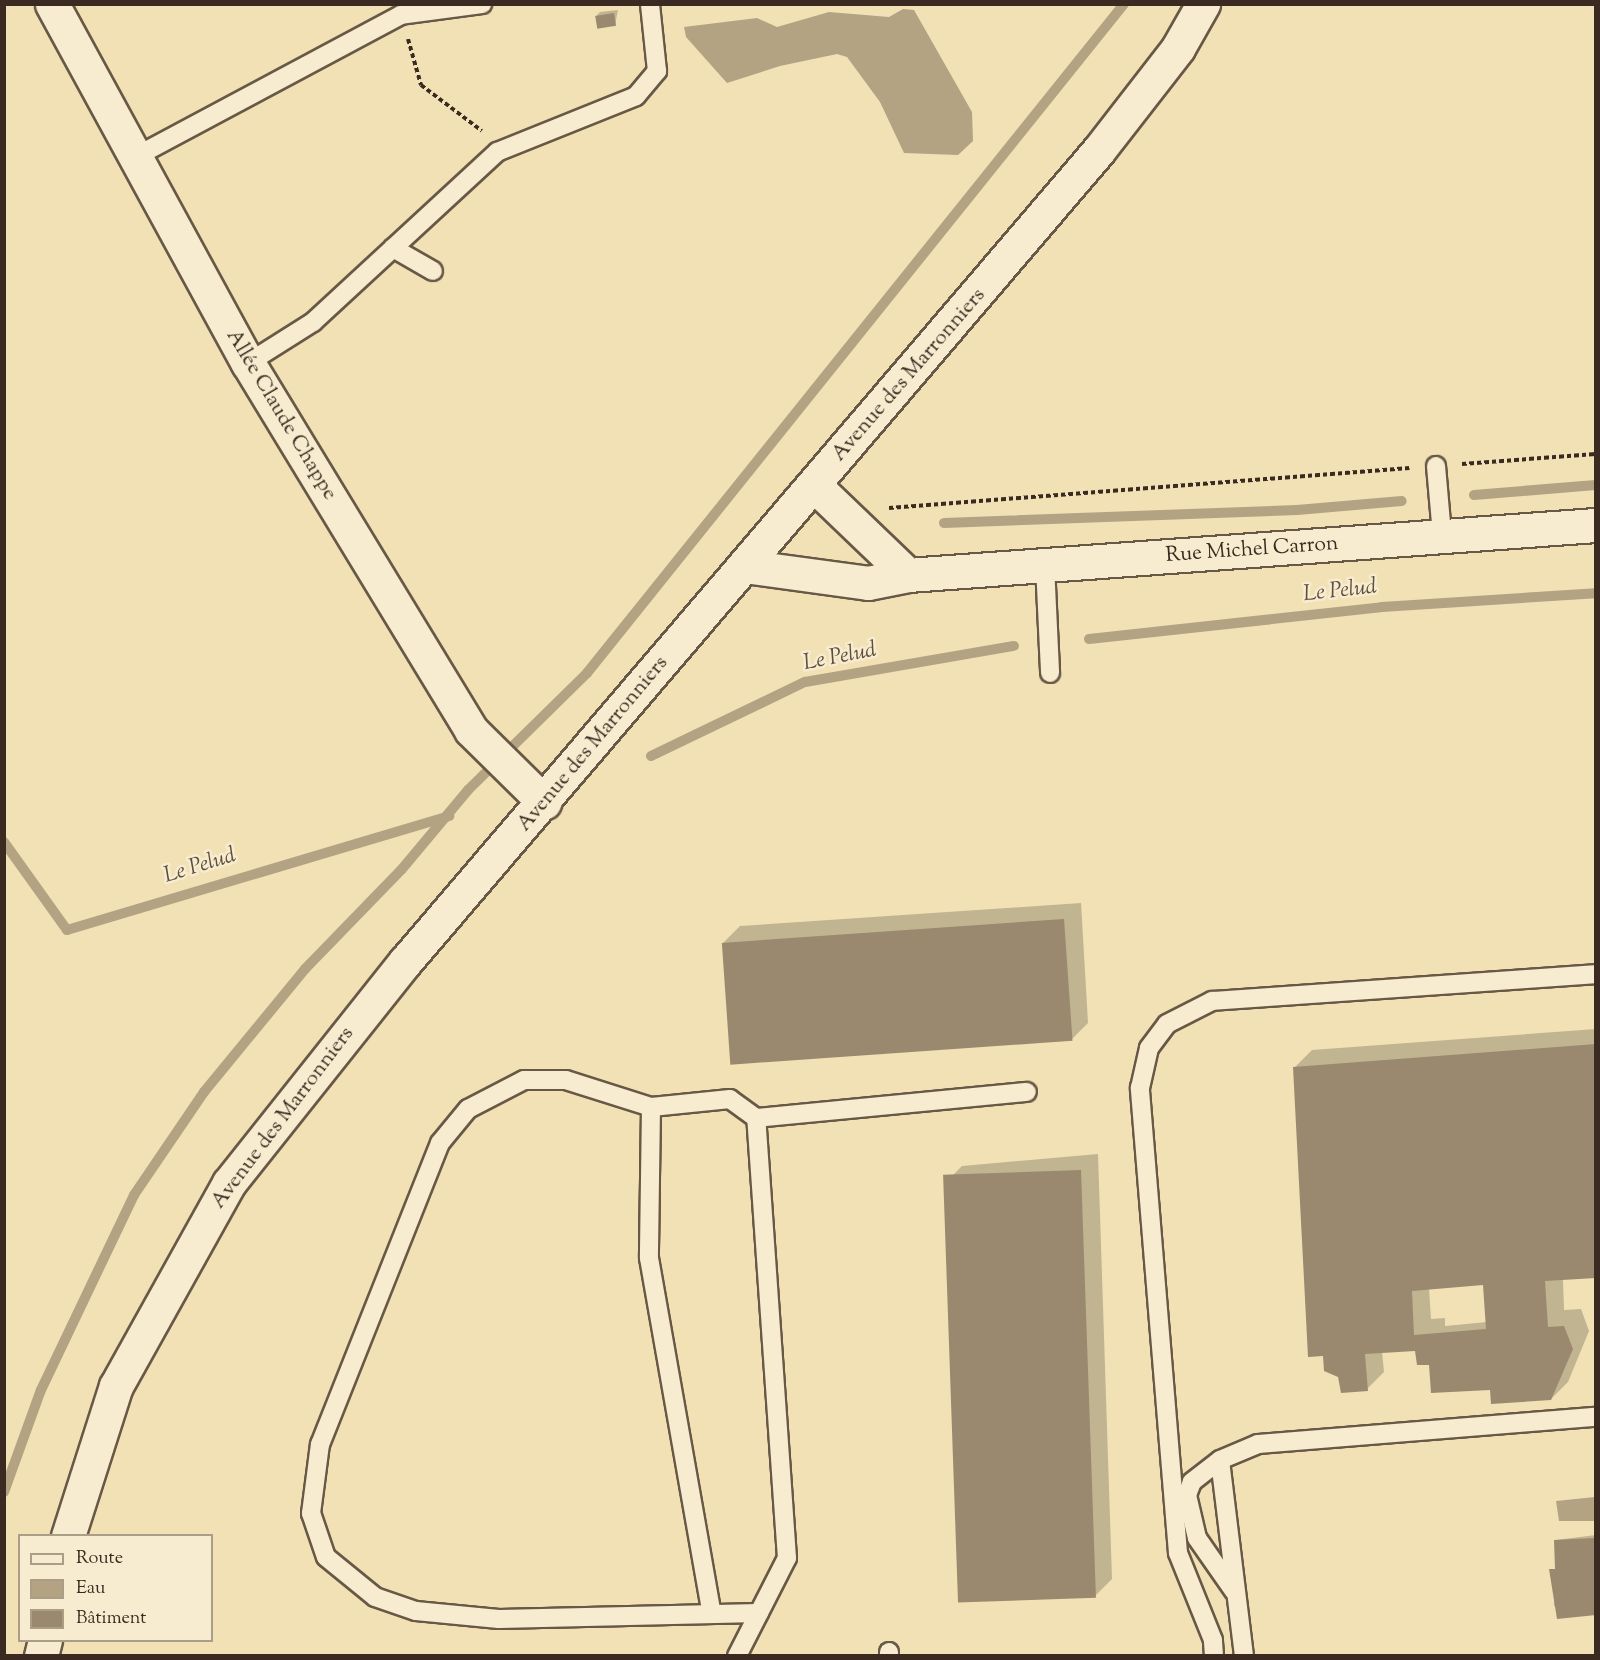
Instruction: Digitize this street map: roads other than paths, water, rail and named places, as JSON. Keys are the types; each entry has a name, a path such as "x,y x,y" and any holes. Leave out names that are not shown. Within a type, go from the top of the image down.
{"street":[{"name":"Allée Claude Chappe","path":"52,4 248,363 471,730 544,802"},
{"name":"Avenue des Marronniers","path":"69,1534 116,1386 229,1183 292,1100 1099,150 1178,48 1203,4"},
{"path":"814,485 908,575"},
{"name":"Rue Michel Carron","path":"744,566 868,583 908,575 1596,525"}],"lane":[{"path":"135,157 401,15 440,7 482,4"},
{"path":"248,363 313,322 496,152 636,96 657,70 650,4"},
{"path":"393,248 433,271"},
{"path":"1436,466 1442,536"},
{"path":"1045,565 1050,673"},
{"path":"1214,1656 1213,1640 1178,1553 1140,1088 1149,1048 1167,1024 1212,1001 1596,974"},
{"path":"759,1613 711,1611 498,1618 416,1611 375,1597 326,1557 311,1513 320,1444 440,1143 468,1109 524,1080 566,1080 651,1107 730,1099 756,1118 1027,1092"},
{"path":"651,1107 649,1258 711,1611"},
{"path":"737,1656 787,1558 756,1118"},
{"path":"1237,1595 1197,1538 1187,1495 1192,1482 1220,1460 1258,1444 1596,1417"},
{"path":"1220,1460 1244,1656"}],"water":[{"path":"903,9 914,10 972,112 973,141 958,155 904,153 880,102 847,57 837,54 780,66 727,83 686,37 684,27 757,18 777,27 829,12 889,17"},
{"path":"1595,1497 1595,1521 1559,1521 1556,1501"}],"waterway":[{"path":"4,1492 41,1390 134,1195 204,1092 305,969 402,869 468,790 587,673 1124,4"},
{"path":"1474,495 1596,485"},
{"path":"944,523 1297,510 1402,501"},
{"name":"Le Pelud","path":"1089,639 1382,607 1596,593"},
{"name":"Le Pelud","path":"651,756 805,682 1014,646"},
{"name":"Le Pelud","path":"4,842 67,930 449,816"}]}
